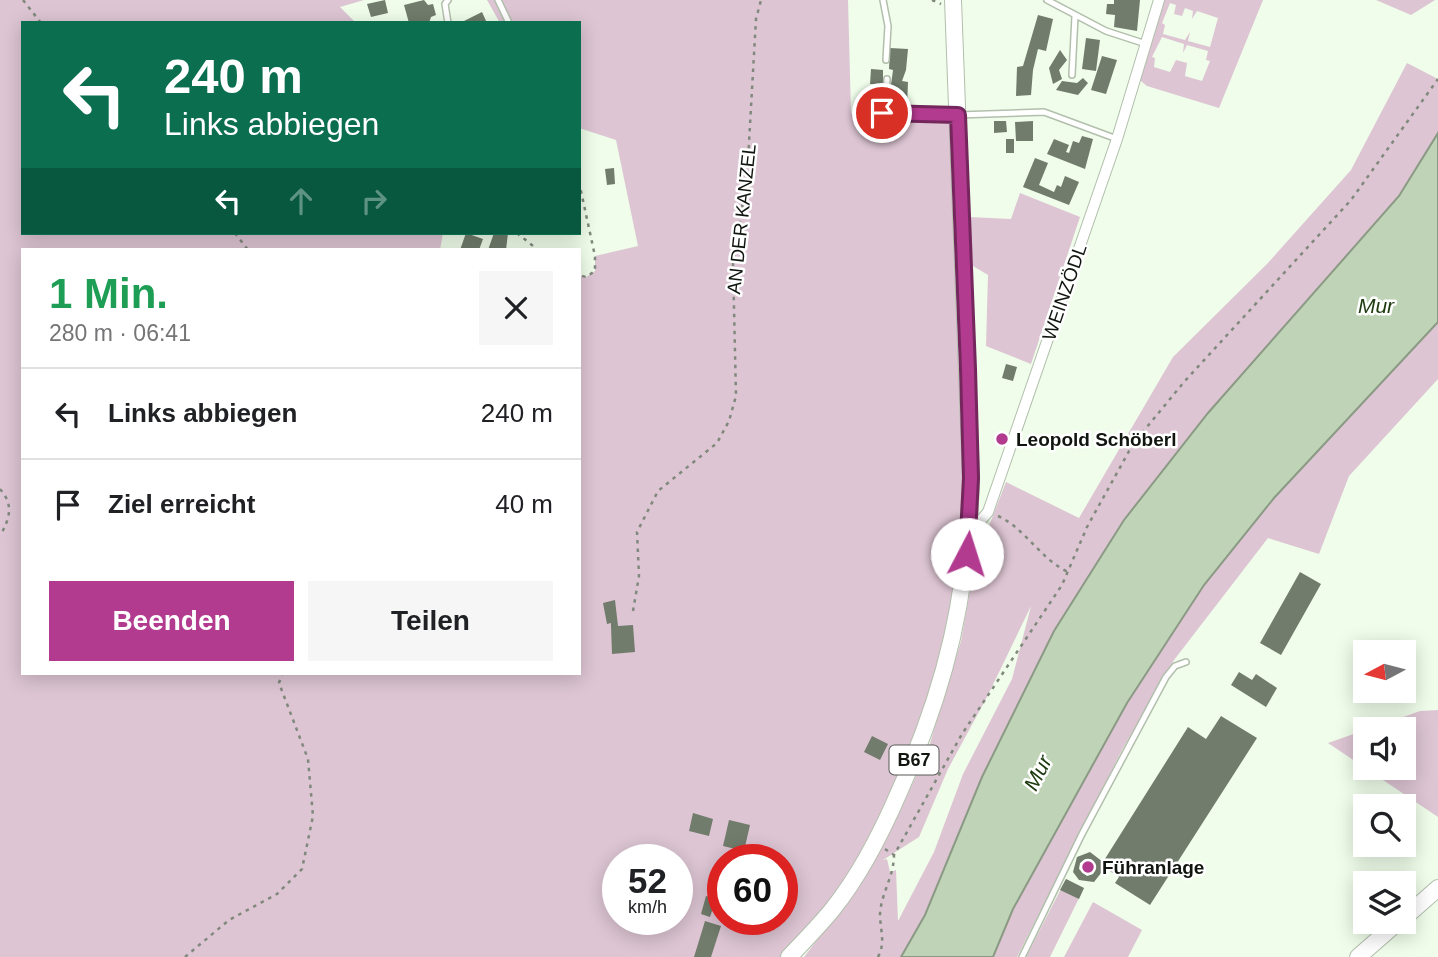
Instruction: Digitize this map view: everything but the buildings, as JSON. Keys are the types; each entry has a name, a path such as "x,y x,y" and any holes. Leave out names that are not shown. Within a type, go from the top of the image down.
{"main road":[{"name":"B67","path":"789,957 833,909 877,842 917,753 946,674 962,597 970,533 968,369 958,115 945,1"},
{"path":"1416,907 1438,888"},
{"path":"1358,957 1384,934"}],"street":[{"name":"WEINZÖDL","path":"970,533 988,512 1117,139 1159,0"}],"lane":[{"path":"448,0 445,4 448,21"},
{"path":"498,0 508,21"},
{"path":"883,0 888,26 886,60"},
{"path":"1047,0 1074,16 1146,44"},
{"path":"1072,75 1074,16"},
{"path":"887,79 884,113 890,131"},
{"path":"905,112 890,131 877,139 871,131 873,120 884,113 905,112 958,115 1044,113 1117,139"},
{"path":"1022,957 1082,834 1166,677 1175,666 1186,662"}],"path":[{"path":"23,0 39,21"},
{"name":"AN DER KANZEL","path":"633,611 639,576 637,532 658,491 717,443 729,421 736,396 733,264 747,178 756,19 761,0"},
{"path":"932,0 945,1"},
{"path":"878,957 883,947 880,911 894,869 894,855 962,734 1025,643 1068,572 1087,527 1133,444 1184,382 1351,200 1438,79"},
{"path":"581,191 596,271 586,277 581,276"},
{"path":"519,235 536,248"},
{"path":"0,489 10,501 10,511 0,536"},
{"path":"988,512 1009,521 1054,565 1068,572"},
{"path":"184,957 229,920 277,894 302,869 313,816 308,759 279,682 282,675"},
{"path":"877,842 894,855"}],"shaded area":[{"path":"0,0 364,0 340,7 354,21 21,21 21,235 443,235 440,248 21,248 21,675 581,675 581,276 586,277 595,271 595,256 638,246 616,140 581,129 581,21 499,21 487,0 848,0 851,113 938,122 958,115 971,478 946,674 866,870 810,947 798,957 0,957"},
{"path":"1159,0 1263,0 1219,108 1147,86 1136,77","holes":["1170,3 1176,5 1174,14 1182,16 1185,8 1193,11 1192,19 1197,11 1218,18 1210,47 1188,41 1190,32 1185,40 1163,34 1165,25 1162,23","1162,37 1184,44 1183,53 1187,45 1208,51 1206,60 1210,61 1202,81 1185,76 1187,63 1176,60 1170,72 1154,67 1155,58 1152,57"]},
{"path":"1376,0 1435,0 1411,15"},
{"path":"1407,63 1438,79 1438,133 1399,196 1208,413 1124,520 1054,630 982,777 925,915 901,957 804,957 858,886 899,813 928,750 961,641 975,562 1006,482 1079,518 1173,357 1267,264 1351,170","holes":["1031,606 1012,679 963,774 934,852 898,921 896,870 890,872 887,859 883,860 919,837 948,769"]},
{"path":"1020,193 1080,217 1031,364 986,346 988,275 973,266 969,217 1011,219"},
{"path":"1438,322 1438,379 1349,476 1319,554 1268,538 1174,660 1123,748 1017,957 993,957 1013,909 1127,703 1204,585 1274,498"},
{"path":"1438,710 1438,817 1416,802 1416,794 1404,794 1383,780 1416,780 1416,717 1403,717 1420,711"},
{"path":"1353,734 1353,760 1328,743"},
{"path":"1066,879 1084,888 1050,957 1026,957"},
{"path":"1093,902 1142,930 1128,957 1064,957"}],"water":[{"name":"Mur","path":"1438,133 1438,322 1274,498 1204,585 1127,703 1013,909 993,957 901,957 925,915 982,777 1054,631 1124,520 1208,413 1399,196"}],"place":[{"name":"Leopold Schöberl","path":"1002,439"},
{"name":"Führanlage","path":"1088,867"}],"route":[{"path":"882,113 958,115 971,478 967,554"}]}
